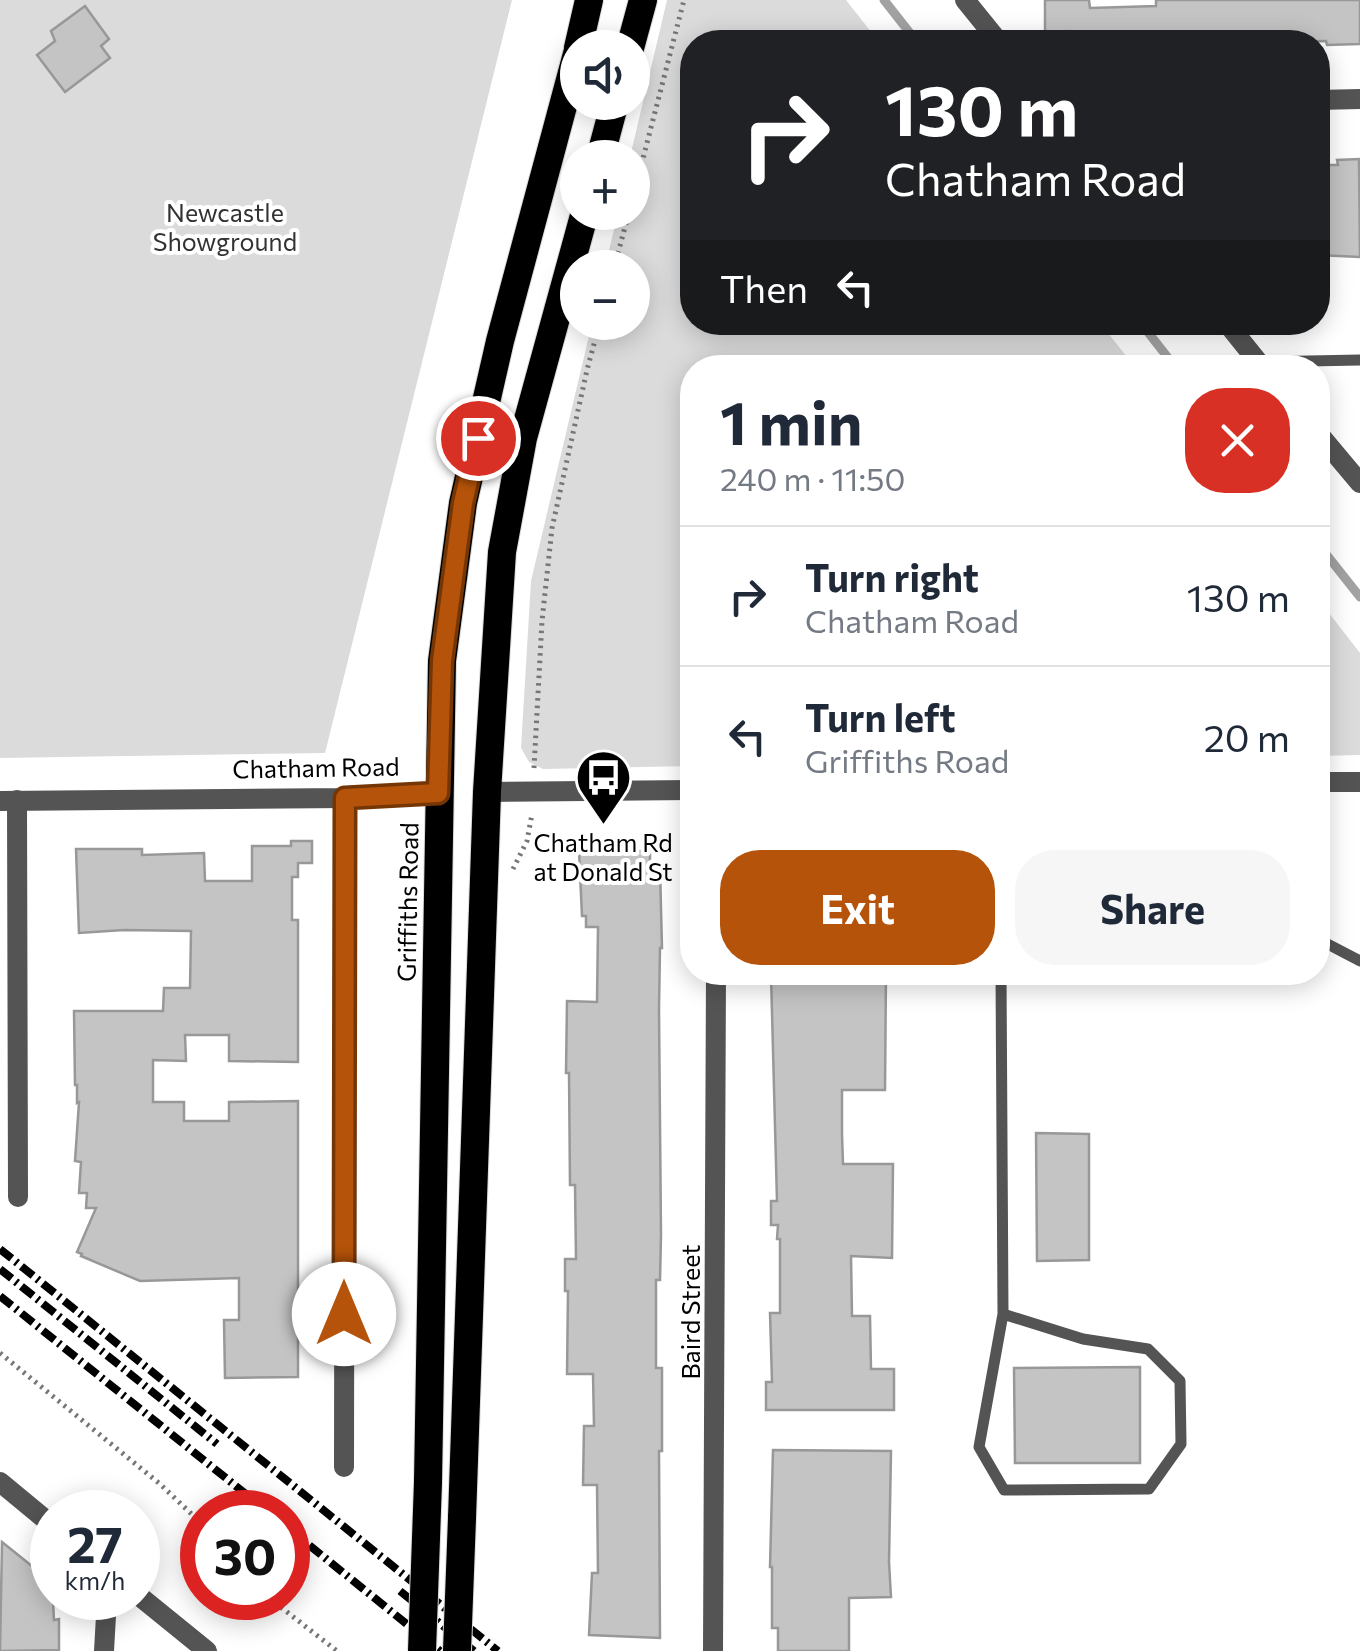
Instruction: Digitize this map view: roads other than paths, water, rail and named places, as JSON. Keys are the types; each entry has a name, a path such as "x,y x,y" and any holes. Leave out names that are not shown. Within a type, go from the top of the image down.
{"highway":[{"name":"Griffiths Road","path":"582,30 589,0"},
{"path":"635,30 643,0"},
{"name":"Griffiths Road","path":"422,1651 442,661 463,503 500,341 560,116"},
{"path":"457,1651 487,792 502,552 522,438 579,230"},
{"name":"Chatham Road","path":"438,793 487,792"}],"street":[{"path":"965,0 989,30"},
{"path":"1330,100 1360,99"},
{"path":"1237,335 1253,355"},
{"path":"1330,447 1360,483"},
{"path":"1330,782 1360,782"},
{"name":"Chatham Road","path":"487,792 680,790"},
{"name":"Chatham Road","path":"8,801 345,798 438,793"},
{"path":"344,1467 345,798"},
{"path":"8,801 18,1197"},
{"name":"Baird Street","path":"713,1651 716,985"},
{"path":"0,1482 30,1507"},
{"path":"160,1613 207,1651"},
{"path":"104,1651 106,1620"}],"lane":[{"path":"1330,362 1360,360"},
{"path":"1330,945 1360,960"},
{"path":"1000,985 1002,1314 979,1447 1004,1490 1149,1489 1180,1444 1180,1381 1148,1349 1083,1338 1002,1314"}],"waterway":[{"path":"884,0 908,30"},
{"path":"1150,335 1166,355"},
{"path":"1330,559 1360,597"}],"railway":[{"path":"0,1249 498,1651"},
{"path":"0,1269 217,1444"},
{"path":"0,1296 241,1490"},
{"path":"310,1546 440,1651"},
{"path":"400,1591 474,1651"}],"place":[{"name":"Chatham Rd at Donald St","path":"603,827"}],"park label":[{"name":"Newcastle Showground","path":"225,226"}]}
